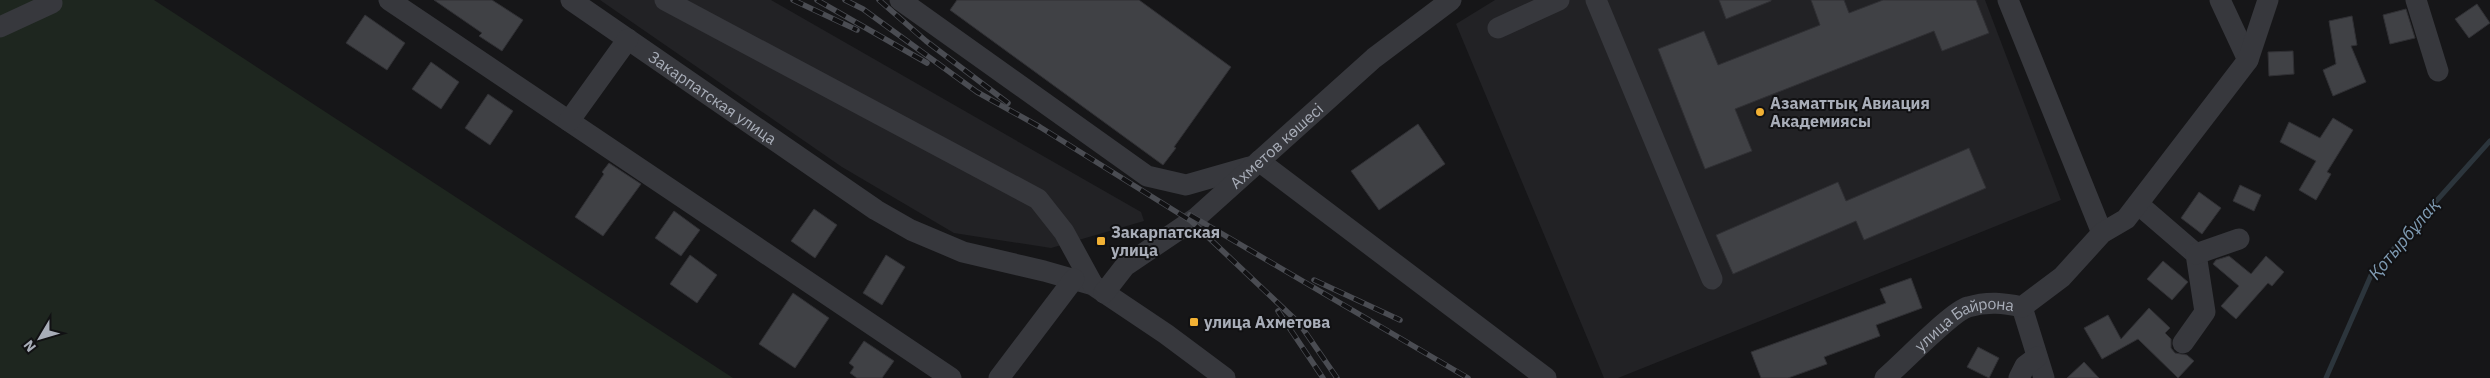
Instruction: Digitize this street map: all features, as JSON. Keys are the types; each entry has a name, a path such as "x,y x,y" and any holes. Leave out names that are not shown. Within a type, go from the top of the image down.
{"street":[{"path":"389,0 951,378"},
{"name":"Закарпатская улица","path":"571,0 876,210 911,230 963,252 1090,286"},
{"path":"665,0 1038,199 1064,232 1090,286 1166,334 1225,378"},
{"path":"900,0 1147,176 1186,185 1257,163 1546,378"},
{"name":"Ахметов көшесі","path":"999,378 1090,286 1125,266 1196,218 1374,58 1450,0"},
{"path":"1498,28 1559,0"},
{"path":"1596,0 1712,279"},
{"path":"2008,0 2102,233"},
{"path":"2220,0 2248,60"},
{"name":"улица Байрона","path":"1885,378 1952,317 1966,307 1997,302 2022,307 2062,277 2102,233 2126,219 2248,60 2268,0"},
{"path":"2416,0 2438,72"},
{"path":"0,27 52,3"},
{"path":"569,121 628,39"},
{"path":"2138,204 2196,254 2205,312 2182,343"},
{"path":"2196,254 2239,239"},
{"path":"2022,307 2044,378"},
{"path":"2019,378 2025,366 2038,357"}],"shaded area":[{"path":"0,0 154,0 733,378 0,378"},
{"path":"600,0 771,0 1141,212 1144,221 1051,248 954,233 842,167"},
{"name":"Азаматтық Авиация Академиясы","path":"1495,0 1985,0 2061,200 1618,378 1604,378 1456,24"}],"building":[{"path":"434,0 492,0 523,20 502,51 479,36 482,33"},
{"path":"957,0 1139,0 1231,67 1163,165 950,10"},
{"path":"1719,0 1771,0 1771,1 1726,19"},
{"path":"1811,0 1844,0 1849,13 1883,0 1976,0 1989,33 1942,51 1934,31 1735,109 1752,151 1705,169 1658,49 1704,31 1718,65 1820,25"},
{"path":"2477,4 2490,23 2469,38 2455,19"},
{"path":"2406,9 2415,38 2390,44 2383,15"},
{"path":"365,15 405,43 387,70 346,43"},
{"path":"2352,16 2357,45 2351,46 2366,82 2333,96 2323,70 2336,64 2329,21"},
{"path":"2293,51 2294,74 2269,76 2268,52"},
{"path":"431,62 459,82 441,109 412,89"},
{"path":"488,94 513,111 490,145 465,128"},
{"path":"2333,118 2353,130 2327,172 2331,174 2316,200 2299,190 2316,161 2280,142 2289,122 2320,138"},
{"path":"1418,124 1445,164 1379,210 1351,171"},
{"path":"1969,148 1986,188 1864,240 1856,221 1733,274 1716,235 1838,182 1846,201"},
{"path":"609,163 641,184 603,236 575,217 604,174 602,172"},
{"path":"2240,185 2261,195 2254,211 2233,201"},
{"path":"2199,192 2221,208 2202,234 2181,218"},
{"path":"814,209 837,225 815,258 791,241"},
{"path":"674,211 700,230 681,256 655,238"},
{"path":"690,255 717,275 697,303 670,284"},
{"path":"886,255 905,267 882,305 863,293"},
{"path":"2229,256 2251,274 2266,256 2284,272 2272,286 2268,283 2236,319 2221,306 2239,286 2213,264 2216,260"},
{"path":"2163,261 2188,282 2172,300 2147,279"},
{"path":"1911,278 1922,308 1876,325 1880,336 1824,357 1827,364 1788,378 1761,378 1751,352 1886,303 1880,289"},
{"path":"793,293 829,318 795,368 759,344"},
{"path":"2149,308 2170,328 2165,333 2171,339 2171,348 2175,353 2187,355 2194,361 2178,378 2138,339 2102,359 2084,328 2108,315 2121,339"},
{"path":"864,341 894,361 882,378 857,378 850,373 854,367 849,363"},
{"path":"1978,347 1999,358 1989,378 1967,367"},
{"path":"2084,362 2099,378 2067,378"}],"waterway":[{"name":"Қотырбұлақ","path":"2326,378 2372,273 2490,141"}],"railway":[{"path":"793,0 857,30"},
{"path":"817,0 927,63"},
{"path":"845,0 863,9 977,92 1040,127 1191,221 1299,323 1337,378"},
{"path":"879,0 926,41 1008,103"},
{"path":"1190,215 1468,378"},
{"path":"1314,280 1400,320"},
{"path":"1278,311 1323,378"}],"place":[{"name":"Азаматтық Авиация Академиясы","path":"1760,112"},
{"name":"Закарпатская улица","path":"1101,241"},
{"name":"улица Ахметова","path":"1194,322"}]}
